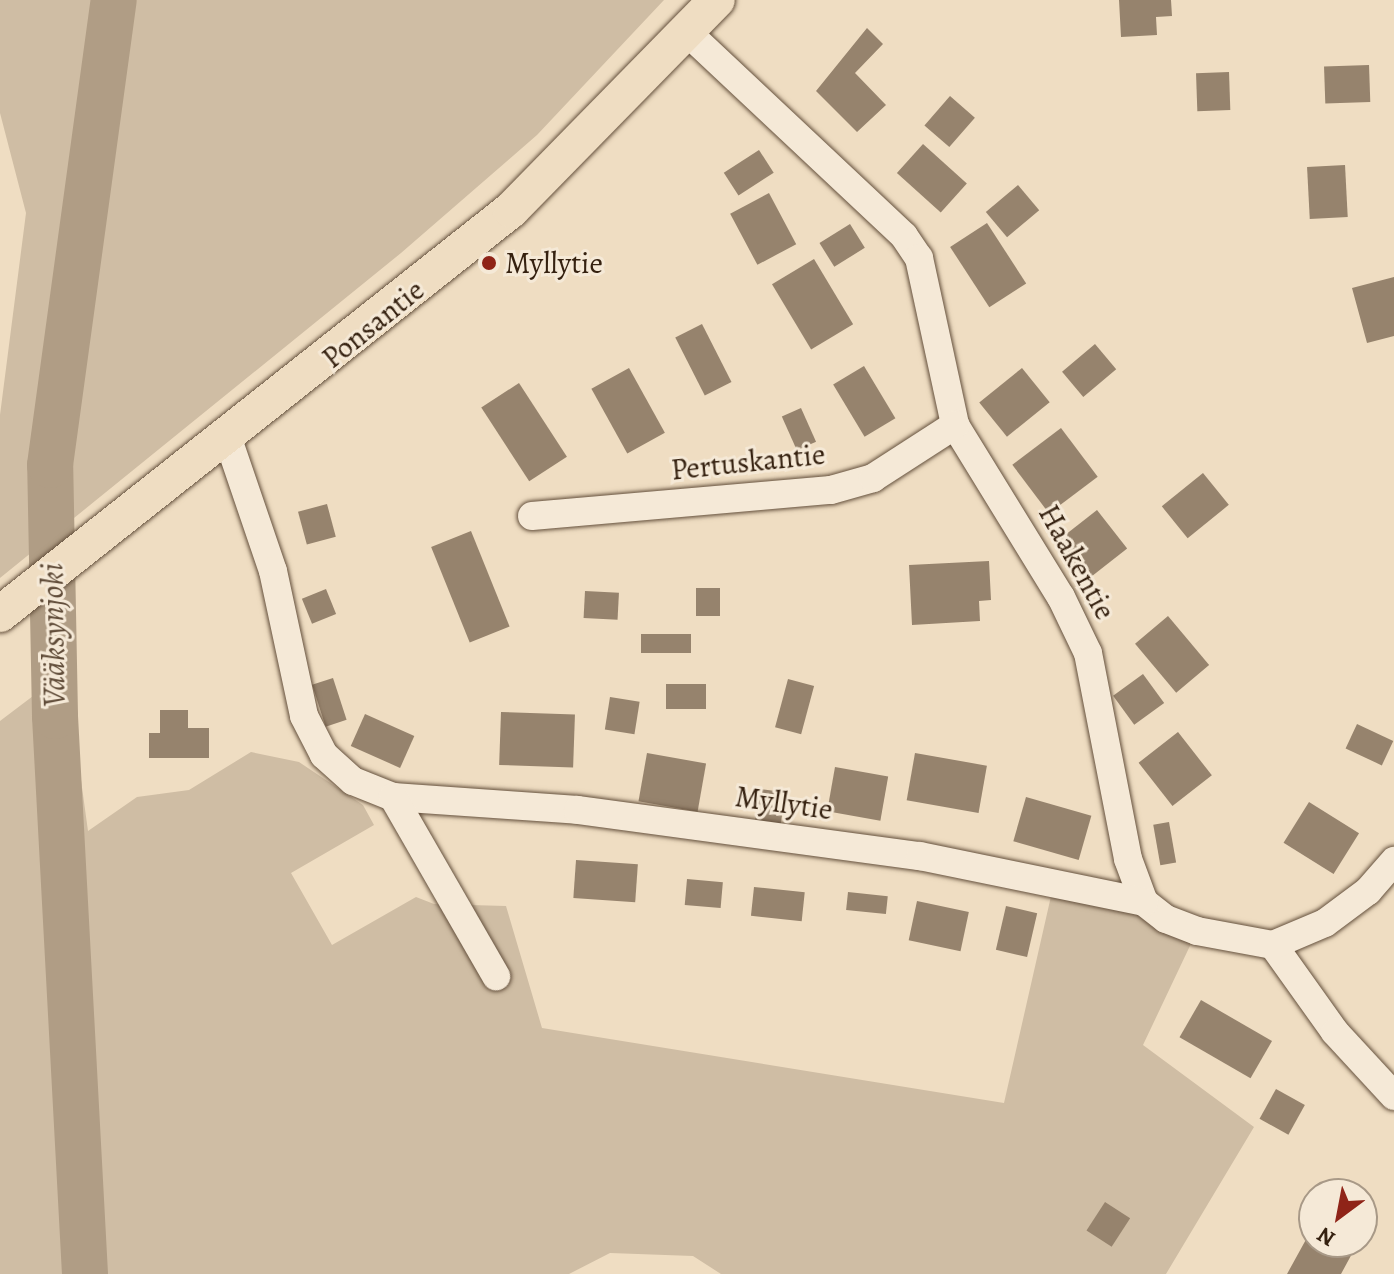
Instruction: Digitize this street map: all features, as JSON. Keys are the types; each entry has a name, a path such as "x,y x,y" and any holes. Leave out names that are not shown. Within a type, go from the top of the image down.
{"main road":[{"name":"Ponsantie","path":"4,611 228,439 511,210 688,33 717,0"}],"street":[{"name":"Haakentie","path":"688,33 904,236 919,258 955,425 1061,597 1088,653 1128,859 1144,902"},
{"name":"Pertuskantie","path":"532,516 831,490 873,478 955,425"},
{"name":"Myllytie","path":"228,439 273,571 304,716 324,755 353,781 393,797 578,810 905,854 1144,902"},
{"path":"393,797 496,976"},
{"path":"1144,902 1166,919 1197,931 1273,945 1325,923 1368,891 1394,861"},
{"path":"1273,945 1335,1032 1394,1096"}],"shaded area":[{"path":"0,0 664,0 537,135 401,253 0,578 0,415 26,213 0,113"},
{"path":"66,671 88,831 137,797 189,790 251,752 299,762 363,805 374,825 291,873 332,945 416,897 434,904 506,906 542,1028 1004,1103 1054,883 1197,931 1143,1045 1254,1127 1166,1274 721,1274 693,1256 610,1253 569,1274 0,1274 0,721"}],"building":[{"path":"1119,0 1171,0 1172,16 1156,17 1157,35 1121,37"},
{"path":"867,28 883,44 855,73 886,105 857,132 816,91"},
{"path":"1369,65 1370,102 1325,104 1324,67"},
{"path":"1229,72 1230,110 1197,111 1196,73"},
{"path":"950,96 975,118 949,147 924,125"},
{"path":"923,144 967,183 941,212 897,173"},
{"path":"759,150 774,173 738,196 724,173"},
{"path":"1345,165 1348,217 1310,219 1307,167"},
{"path":"1018,185 1039,210 1007,237 986,212"},
{"path":"769,193 796,244 757,265 730,214"},
{"path":"987,223 1026,283 989,307 950,247"},
{"path":"850,224 865,248 834,267 819,243"},
{"path":"814,259 853,324 811,349 772,284"},
{"path":"1394,277 1394,336 1367,343 1352,288"},
{"path":"702,324 732,382 705,396 675,338"},
{"path":"1095,344 1116,369 1083,397 1062,372"},
{"path":"864,366 895,418 865,437 833,385"},
{"path":"629,368 665,433 627,454 591,389"},
{"path":"1022,368 1050,402 1007,437 979,403"},
{"path":"519,383 567,457 529,481 481,408"},
{"path":"801,408 816,442 797,450 782,417"},
{"path":"1061,428 1098,477 1049,513 1012,465"},
{"path":"1203,473 1229,505 1188,538 1162,506"},
{"path":"327,504 336,537 307,545 298,512"},
{"path":"1097,510 1127,549 1087,580 1057,541"},
{"path":"471,531 510,626 470,643 431,547"},
{"path":"989,561 991,600 979,601 980,621 912,625 909,565"},
{"path":"696,588 720,588 720,616 696,616"},
{"path":"326,589 336,614 312,624 302,599"},
{"path":"585,591 619,593 618,620 584,618"},
{"path":"1168,616 1209,665 1176,693 1135,644"},
{"path":"641,634 691,634 691,653 641,653"},
{"path":"1143,674 1164,703 1134,725 1113,696"},
{"path":"333,678 347,720 326,727 312,685"},
{"path":"788,679 814,686 801,734 775,727"},
{"path":"666,684 706,684 706,709 666,709"},
{"path":"610,697 640,702 634,734 605,730"},
{"path":"160,710 188,710 188,728 209,728 209,758 149,758 149,733 160,733"},
{"path":"501,712 575,715 573,768 499,765"},
{"path":"365,714 414,736 400,768 351,746"},
{"path":"1357,724 1393,741 1382,765 1346,748"},
{"path":"1178,732 1212,775 1172,806 1139,763"},
{"path":"647,753 706,763 698,812 638,801"},
{"path":"915,753 987,766 979,813 907,800"},
{"path":"835,767 888,776 880,821 827,811"},
{"path":"759,789 785,792 780,829 754,826"},
{"path":"1026,797 1091,816 1079,860 1013,841"},
{"path":"1309,802 1359,833 1334,874 1284,843"},
{"path":"1169,822 1176,862 1160,865 1153,825"},
{"path":"576,860 638,864 635,902 573,898"},
{"path":"687,879 723,882 721,908 685,905"},
{"path":"754,887 805,892 802,921 751,916"},
{"path":"848,892 888,896 886,914 846,910"},
{"path":"917,901 969,912 961,951 909,940"},
{"path":"1006,906 1037,913 1027,957 996,950"},
{"path":"1201,1000 1272,1041 1251,1078 1180,1037"},
{"path":"1276,1089 1305,1105 1288,1135 1260,1119"},
{"path":"1105,1202 1130,1218 1112,1247 1086,1231"},
{"path":"1298,1254 1298,1258 1350,1258 1341,1274 1287,1274"}],"waterway":[{"name":"Vääksynjoki","path":"85,1274 55,716 50,465 114,0"}],"place":[{"name":"Myllytie","path":"489,263"}]}
